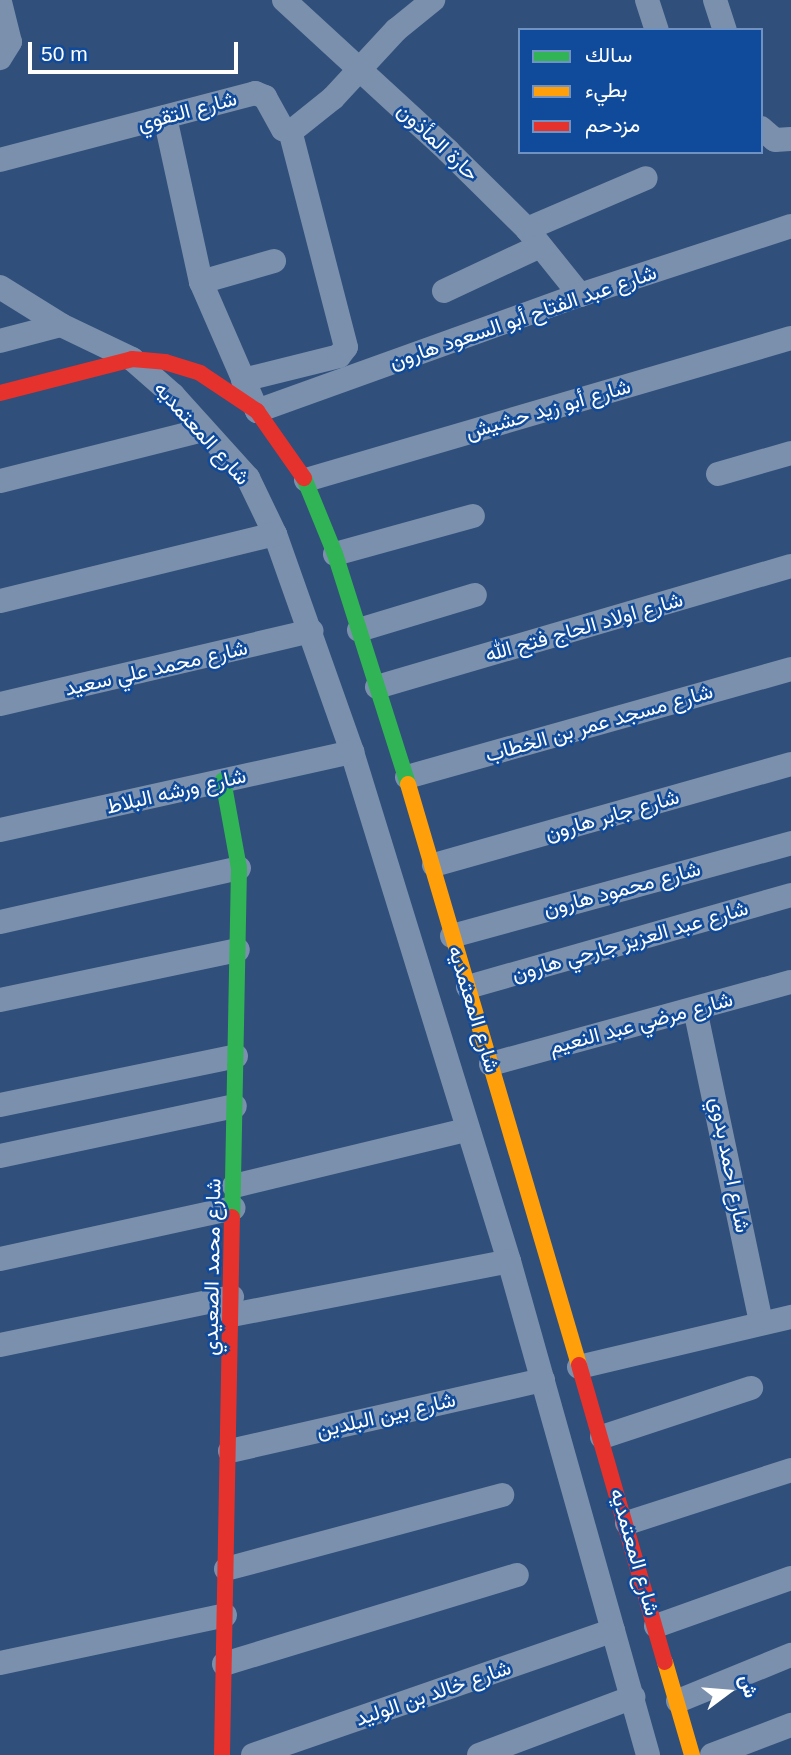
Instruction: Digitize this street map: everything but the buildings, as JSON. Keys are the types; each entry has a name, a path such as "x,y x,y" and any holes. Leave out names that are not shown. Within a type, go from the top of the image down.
{"street":[{"name":"حارة المأذون","path":"284,0 533,238 580,295"},
{"path":"243,380 339,356 346,348 290,131 333,98 359,69 433,0"},
{"path":"647,0 656,28"},
{"path":"715,0 725,28"},
{"path":"0,2 10,42 0,58"},
{"name":"شارع التقوي","path":"0,160 259,93 281,126 290,131"},
{"path":"165,117 201,282 257,411"},
{"path":"763,130 775,140 791,139"},
{"path":"444,291 533,238 646,178"},
{"name":"شارع عبد الفتاح أبو السعود هارون","path":"257,411 580,295 791,226"},
{"path":"201,282 274,261"},
{"name":"شارع المعتمديه","path":"0,287 61,325 132,359 248,478 275,534 312,631 352,752 466,1130 509,1261 648,1755"},
{"path":"0,341 61,325"},
{"name":"شارع أبو زيد حشيش","path":"306,480 791,338"},
{"path":"0,393 132,359"},
{"name":"شارع المعتمديه","path":"132,359 164,362 200,373 257,411 284,444 306,480 335,554 434,865 452,936 602,1437 692,1755"},
{"path":"0,481 203,430"},
{"path":"718,474 791,453"},
{"path":"335,554 473,516"},
{"path":"0,601 275,534"},
{"name":"شارع اولاد الحاج فتح الله","path":"377,687 791,566"},
{"path":"359,630 475,595"},
{"name":"شارع محمد علي سعيد","path":"0,704 312,631"},
{"name":"شارع مسجد عمر بن الخطاب","path":"407,777 791,669"},
{"name":"شارع ورشه البلاط","path":"0,830 352,752"},
{"name":"شارع جابر هارون","path":"434,865 791,764"},
{"name":"شارع محمد الصعيدي","path":"222,1755 230,1451 239,868 223,780"},
{"name":"شارع محمود هارون","path":"452,936 791,843"},
{"path":"0,922 239,868"},
{"name":"شارع عبد العزيز جارحي هارون","path":"468,987 791,895"},
{"path":"0,1000 238,950"},
{"name":"شارع مرضي عبد النعيم","path":"491,1064 791,982"},
{"name":"شارع احمد بدوي","path":"695,1009 761,1322"},
{"path":"0,1105 236,1056"},
{"path":"0,1156 235,1106"},
{"path":"0,1259 234,1197 466,1130"},
{"path":"0,1345 509,1261"},
{"path":"579,1367 791,1317"},
{"name":"شارع بين البلدين","path":"230,1451 543,1380"},
{"path":"602,1437 751,1388"},
{"path":"627,1523 791,1470"},
{"path":"226,1569 502,1495"},
{"path":"224,1664 517,1575"},
{"path":"656,1626 791,1578"},
{"path":"0,1663 225,1615"},
{"name":"شارع خالد بن الوليد","path":"253,1755 613,1630"},
{"path":"678,1701 791,1655"},
{"path":"480,1755 633,1698"},
{"path":"712,1755 791,1725"}],"traffic: fast":[{"path":"304,478 335,554 408,784"},
{"path":"223,780 239,868 232,1217"}],"traffic: slow":[{"path":"408,784 579,1365"},
{"path":"665,1662 692,1755"}],"traffic: jam":[{"path":"0,393 132,359 165,362 200,373 257,411 304,478"},
{"path":"222,1755 232,1217"},
{"path":"579,1365 665,1662"}]}
